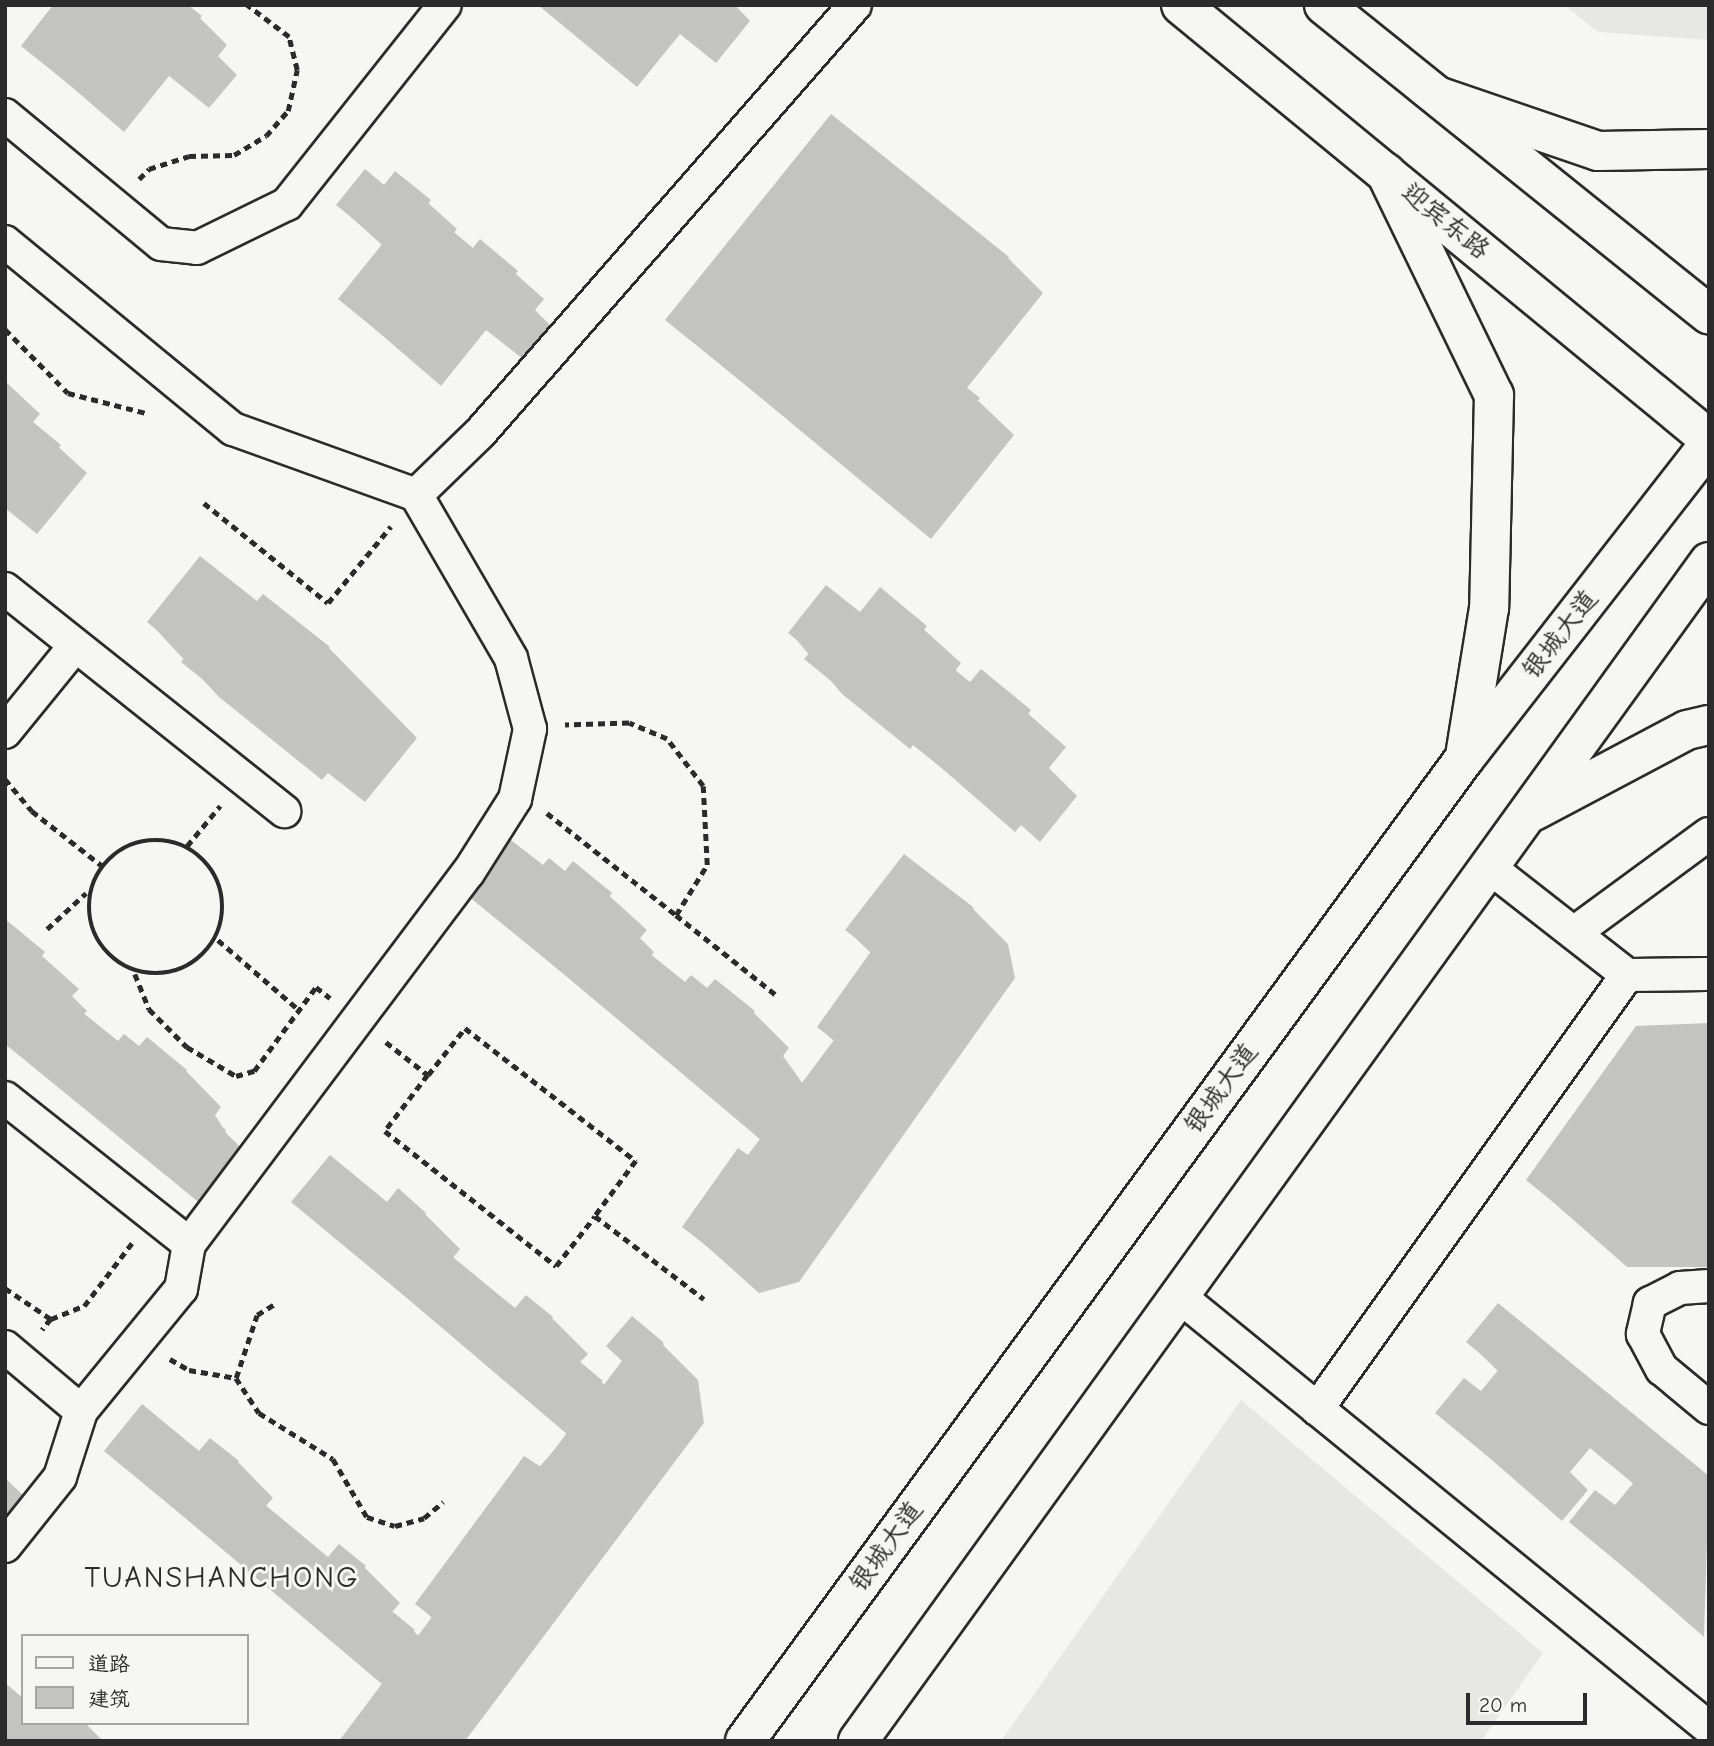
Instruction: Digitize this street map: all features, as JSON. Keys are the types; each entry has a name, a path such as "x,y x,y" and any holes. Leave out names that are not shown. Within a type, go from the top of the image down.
{"main road":[{"name":"迎宾东路","path":"1181,5 1709,439"},
{"path":"1324,5 1431,94 1709,315"},
{"path":"1431,94 1598,152 1709,149"},
{"path":"1386,173 1494,395 1489,608 1464,760"},
{"name":"银城大道","path":"745,1741 1464,760 1709,444"},
{"path":"858,1741 1709,562"},
{"path":"1526,816 1688,730 1709,726"}],"street":[{"path":"5,115 160,244 197,248 287,204 445,5"},
{"path":"416,495 480,433 855,5"},
{"path":"5,242 233,429 416,495 511,658 530,729 517,790 468,873 189,1244 181,1289 81,1411 60,1477 5,1546"},
{"path":"5,589 284,811"},
{"path":"5,732 75,646"},
{"path":"1574,933 1709,834"},
{"path":"1489,867 1628,975 1709,974"},
{"path":"1317,1409 1628,975"},
{"path":"5,1098 189,1244"},
{"path":"1709,1286 1680,1288 1650,1303 1643,1334 1662,1369 1709,1408"},
{"path":"1179,1296 1709,1728"},
{"path":"5,1347 81,1411"}],"path":[{"path":"113,204 149,169 189,156 234,155 266,136 288,110 297,70 289,37 247,5"},
{"path":"5,329 68,393 114,400 146,413"},
{"path":"204,503 328,603 416,495"},
{"path":"530,729 629,723 667,740 703,786 705,813 707,865 676,915"},
{"path":"5,779 32,811 105,868"},
{"path":"187,846 243,779"},
{"path":"517,790 775,995"},
{"path":"47,929 87,892 120,848 153,836 187,846 213,868 226,898 218,940 193,963 135,974"},
{"path":"87,892 106,956 135,974 159,1018 187,1047 236,1076 254,1071 316,987 428,1075"},
{"path":"218,940 299,1010"},
{"path":"465,1028 636,1161 594,1216 556,1266 385,1131 465,1028"},
{"path":"51,1319 84,1306 153,1216"},
{"path":"594,1216 704,1299"},
{"path":"236,1378 257,1315 276,1303"},
{"path":"139,1340 189,1370 236,1378 260,1413 333,1459 367,1517 395,1526 424,1518 443,1502"}],"shaded area":[{"path":"1564,5 1709,5 1709,40 1598,32"},
{"path":"1241,1400 1543,1653 1481,1741 1001,1741"}],"building":[{"path":"53,5 188,5 202,16 190,30 211,47 182,83 141,50 96,106 21,46"},
{"path":"541,5 714,5 688,37 653,9 609,61"},
{"path":"831,114 1009,257 929,357 980,398 895,505 665,320"},
{"path":"365,169 384,185 395,171 431,200 425,208 473,248 480,239 518,271 507,284 528,300 499,336 459,304 413,360 338,299 383,243 336,205"},
{"path":"5,399 61,445 9,508 5,505"},
{"path":"200,556 257,601 263,594 330,647 323,655 382,702 329,768 292,739 286,746 181,662 187,655 147,622"},
{"path":"826,585 860,612 880,587 927,626 917,639 970,682 981,669 1031,710 1012,735 1043,760 1004,808 984,791 979,798 908,741 914,735 880,707 873,715 804,659 811,651 788,633"},
{"path":"507,837 543,865 549,858 565,871 573,861 612,893 604,903 620,915 613,924 685,982 691,975 707,988 715,979 755,1011 747,1021 764,1034 758,1042 794,1072 750,1126 462,891"},
{"path":"904,854 973,907 980,942 764,1247 722,1258 682,1227 738,1148 748,1155 834,1040 817,1027 872,950 845,930"},
{"path":"5,919 45,952 37,962 52,974 46,983 118,1041 124,1034 139,1046 147,1037 187,1070 180,1080 196,1093 190,1101 226,1130 182,1184 5,1039"},
{"path":"1709,1023 1709,1233 1590,1232 1526,1180 1636,1026"},
{"path":"330,1155 387,1202 398,1188 426,1213 415,1226 515,1308 526,1295 553,1317 542,1330 603,1381 564,1428 291,1202"},
{"path":"1498,1303 1709,1476 1709,1542 1693,1529 1675,1551 1696,1569 1667,1603 1569,1522 1595,1490 1615,1505 1635,1481 1553,1414 1534,1437 1554,1453 1525,1487 1435,1413 1464,1378 1481,1391 1499,1369 1466,1342"},
{"path":"632,1316 663,1342 669,1387 404,1741 339,1741 432,1617 415,1604 524,1456 541,1467 622,1361 606,1346"},
{"path":"142,1404 199,1451 210,1438 239,1461 228,1474 328,1557 339,1544 366,1566 354,1580 415,1630 377,1676 104,1451"},
{"path":"5,1683 21,1696 21,1725 88,1725 74,1741 5,1741"}],"district":[{"name":"TUANSHANCHONG","path":"222,1578"}]}
